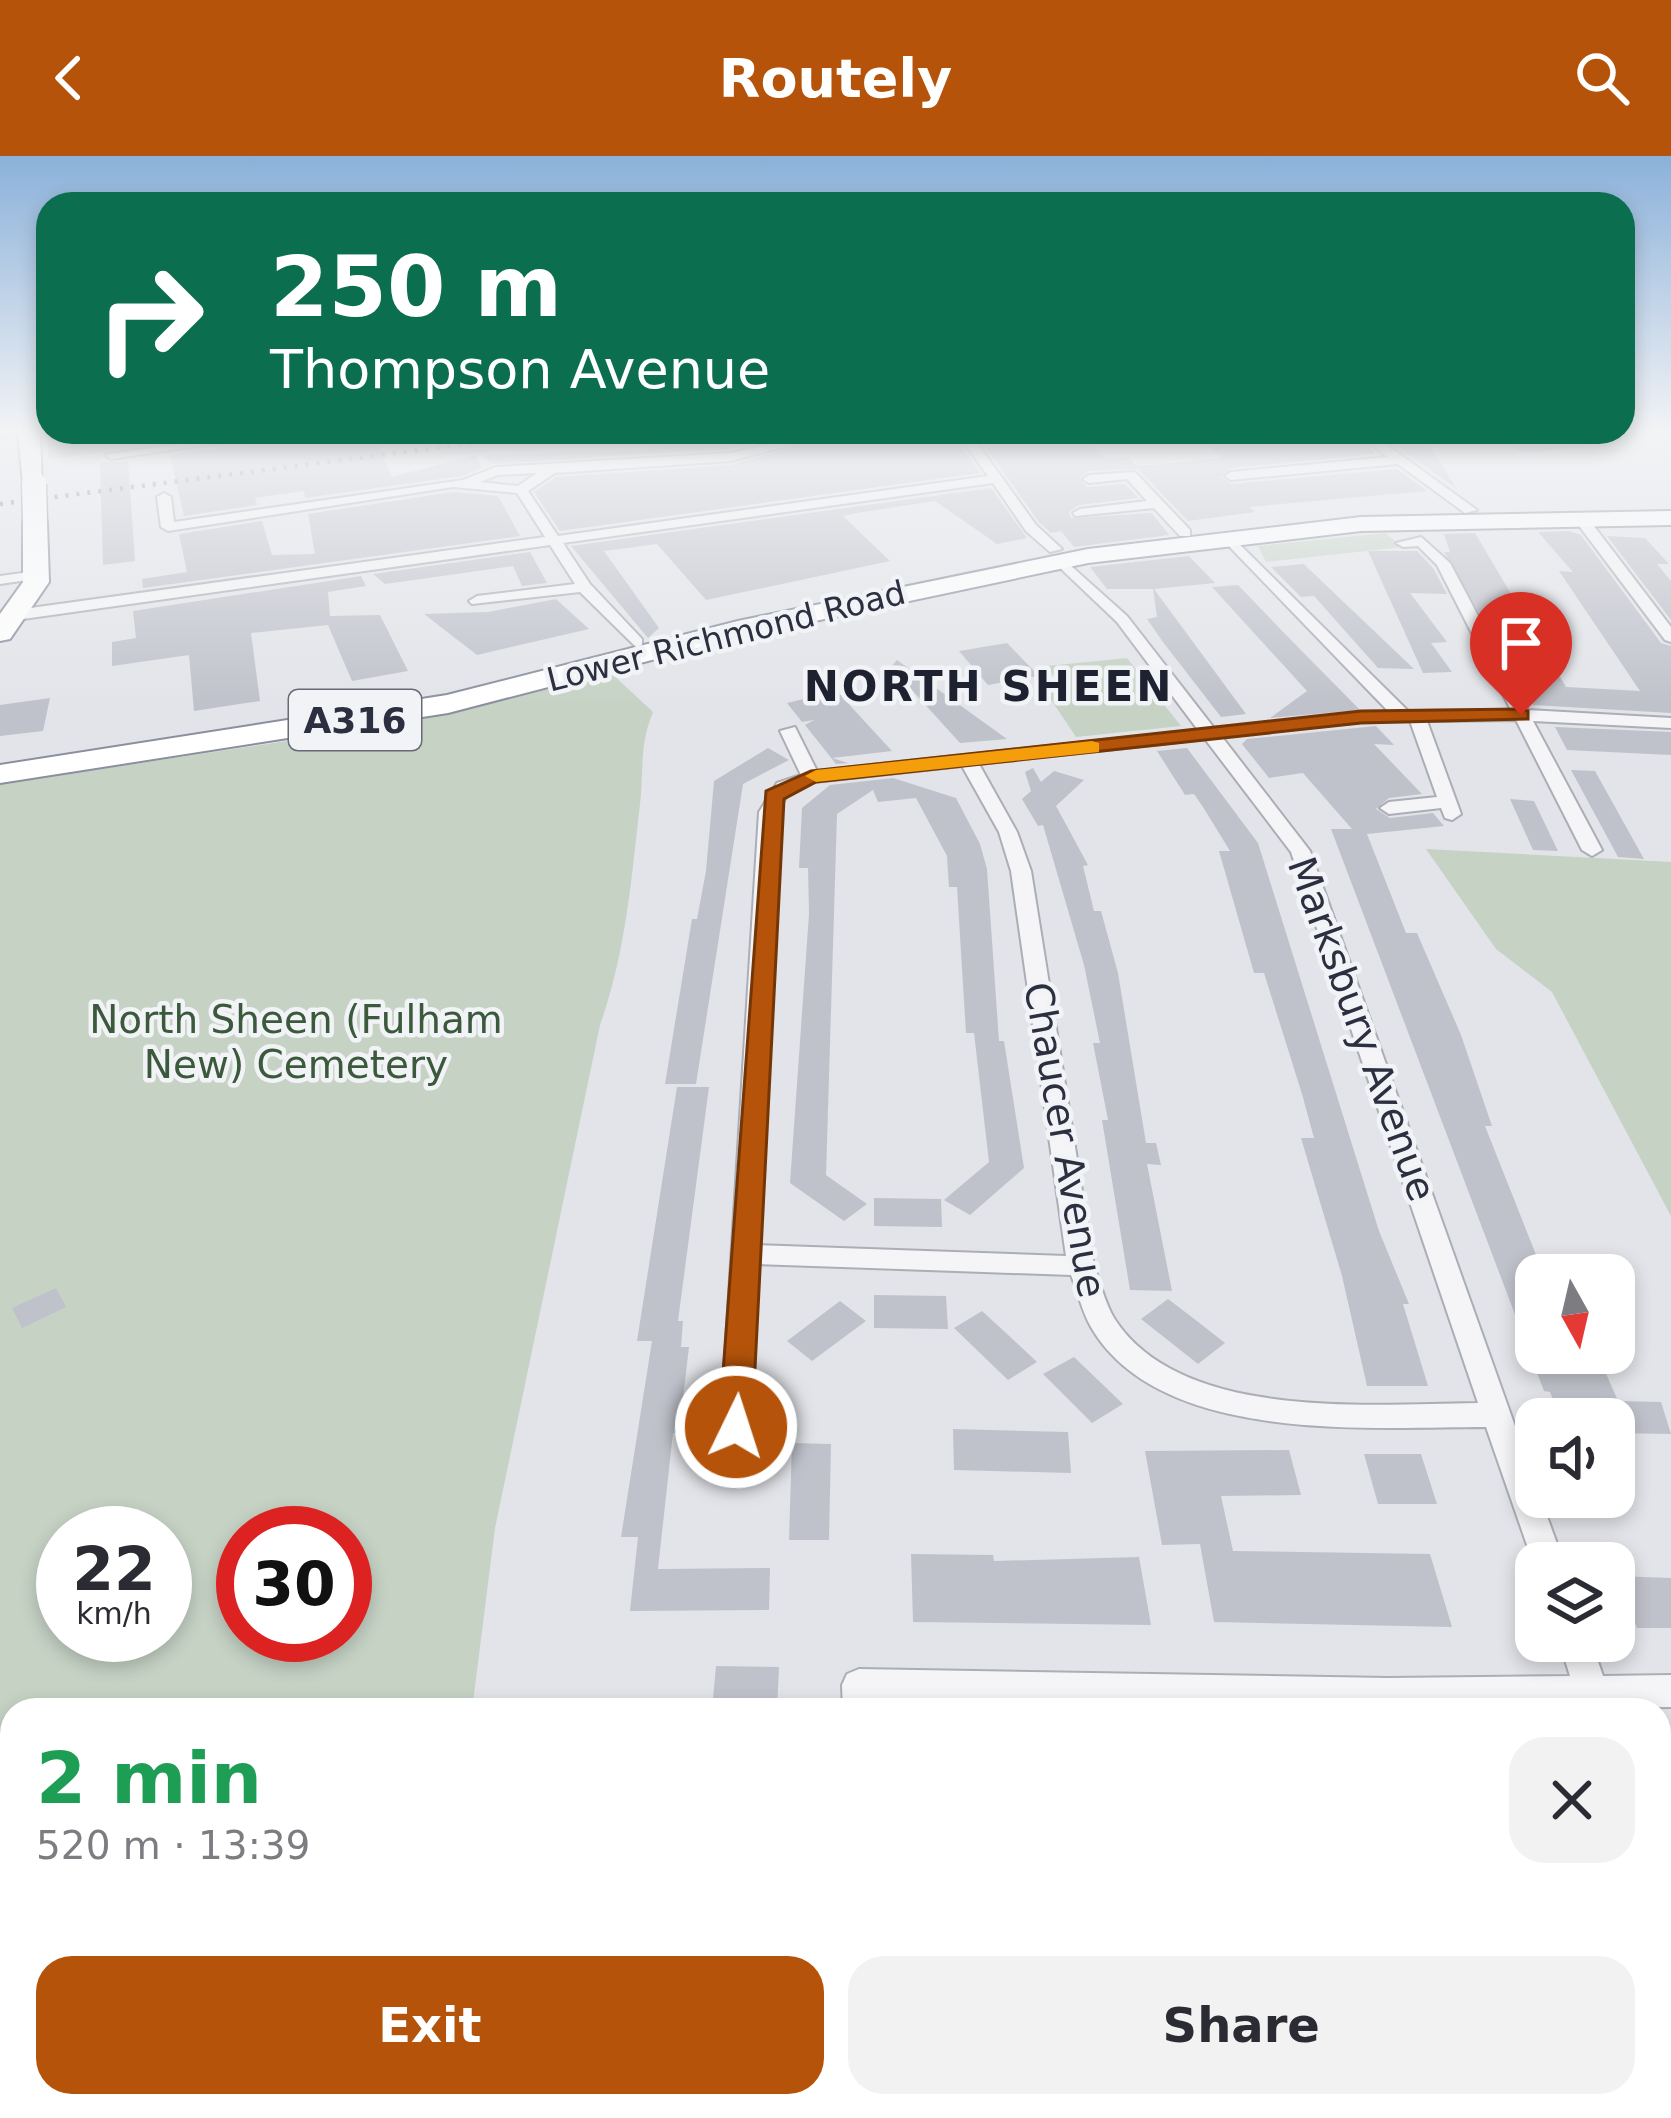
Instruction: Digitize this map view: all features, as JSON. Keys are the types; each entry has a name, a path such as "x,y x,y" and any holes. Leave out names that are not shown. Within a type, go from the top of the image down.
{"highway":[{"path":"8,624 37,575 35,523"},
{"name":"Lower Richmond Road","path":"295,722 764,608 1185,532 1278,523"},
{"path":"1355,523 1361,524"},
{"name":"Lower Richmond Road","path":"0,774 128,747 448,704 738,629 1058,555 1361,524 1441,523"},
{"name":"Lower Richmond Road","path":"0,757 128,747"}],"street":[{"path":"543,523 584,587 636,642"},
{"path":"8,624 690,523"},
{"name":"Marksbury Avenue","path":"1028,523 1122,619 1300,851 1541,1542"},
{"path":"1175,523 1185,532"},
{"path":"1584,523 1671,637"},
{"path":"1229,539 1410,717 1447,808 1389,808"},
{"path":"1403,543 1421,541 1444,563 1592,850"},
{"path":"0,580 37,575"},
{"path":"477,602 584,587"},
{"path":"733,1471 768,812 783,788 811,777 1410,717 1521,715 1671,723"},
{"path":"789,731 811,777"},
{"name":"Chaucer Avenue","path":"968,760 1008,832 1021,871 1082,1266 1098,1323 1149,1367 1190,1390 1250,1408 1497,1414"},
{"path":"747,1254 1082,1266"},
{"path":"1582,1662 1592,1692"},
{"path":"1470,1698 1671,1691"}],"green space":[{"path":"1385,533 1403,547 1266,562 1258,546"},
{"path":"1127,658 1181,726 1076,737 1038,680 1055,678 1047,666"},
{"name":"North Sheen (Fulham New) Cemetery","path":"609,671 653,712 644,747 634,861 622,943 600,1025 495,1528 474,1698 0,1698 0,784 387,726"},
{"path":"1426,849 1671,862 1671,1216 1552,992 1496,949"}],"building":[{"path":"102,523 132,523 135,561 103,565"},
{"path":"262,523 272,555 315,554 309,523 513,523 520,536 143,588 142,579 187,572 179,534"},
{"path":"554,523 621,523 560,531"},
{"path":"741,523 850,523 890,561 706,600 657,544 604,551 659,628 648,638 571,546"},
{"path":"966,523 1016,523 1027,538 997,544"},
{"path":"1040,523 1159,523 1169,535 1074,547 1061,531 1051,533"},
{"path":"1538,532 1581,535 1661,643 1671,646 1671,713 1533,705 1444,552 1450,552 1444,534 1475,533 1566,687 1640,691 1559,571 1573,572"},
{"path":"1607,536 1645,538 1669,564 1657,564 1671,581 1671,620"},
{"path":"1368,551 1417,551 1433,568 1447,594 1410,593 1447,642 1431,643 1452,672 1423,673"},
{"path":"530,552 547,583 522,586 513,566 385,584 373,574"},
{"path":"1189,556 1215,583 1154,589 1246,714 1221,717 1163,642 1147,619 1157,617 1153,589 1107,589 1090,567"},
{"path":"1304,564 1414,669 1378,668 1314,596 1301,597 1271,567"},
{"path":"361,576 366,586 328,592 330,616 380,615 408,671 352,681 328,625 251,633 260,701 194,711 189,655 112,666 112,642 136,638 133,611"},
{"path":"1238,585 1360,710 1270,718 1307,691 1212,587"},
{"path":"556,599 589,629 477,655 424,614 488,612"},
{"path":"1007,643 1039,676 988,685 959,651"},
{"path":"897,660 1007,739 960,743 891,667"},
{"path":"837,691 892,751 832,758 848,763 836,764 805,725 814,720 802,722 787,703"},
{"path":"50,698 43,731 0,736 0,705"},
{"path":"1376,726 1394,745 1374,744 1422,794 1389,798 1376,809 1390,818 1433,813 1444,826 1367,834 1406,933 1417,933 1461,1035 1492,1126 1485,1126 1536,1254 1515,1254 1515,1314 1331,829 1352,829 1303,773 1269,778 1242,744 1247,739"},
{"path":"1555,727 1671,732 1671,755 1567,750"},
{"path":"768,748 789,760 743,784 696,1084 665,1084 692,919 697,919 706,871 714,781"},
{"path":"1187,748 1258,843 1379,1231 1409,1304 1403,1304 1428,1386 1367,1386 1342,1276 1301,1138 1314,1138 1302,1094 1264,973 1254,973 1219,851 1230,851 1194,794 1185,795 1157,751"},
{"path":"1033,768 1041,782 1054,771 1084,780 1056,806 1088,865 1083,866 1094,911 1101,911 1118,973 1146,1143 1156,1143 1161,1165 1147,1164 1172,1291 1130,1290 1102,1120 1108,1120 1093,1043 1100,1043 1084,965 1043,825 1038,826 1022,799 1031,791 1025,772"},
{"path":"1571,770 1595,771 1644,859 1618,857"},
{"path":"893,778 956,798 980,844 987,869 999,1041 1004,1041 1024,1168 970,1215 944,1200 989,1162 974,1033 966,1033 957,887 949,887 947,856 916,798 878,802 873,790 837,814 826,1175 867,1204 844,1221 790,1183 809,914 808,868 799,868 802,808 830,785"},
{"path":"1510,799 1534,801 1558,851 1533,850"},
{"path":"677,1087 709,1087 678,1321 683,1321 681,1347 689,1347 680,1433 673,1433 658,1569 770,1568 769,1610 630,1611 638,1537 621,1537 652,1341 637,1341"},
{"path":"874,1198 941,1199 942,1227 874,1226"},
{"path":"56,1288 66,1307 22,1328 12,1308"},
{"path":"874,1295 946,1296 948,1329 874,1328"},
{"path":"1168,1299 1225,1343 1198,1364 1141,1319"},
{"path":"840,1301 866,1321 812,1361 787,1341"},
{"path":"982,1311 1037,1362 1008,1380 954,1328"},
{"path":"1074,1357 1123,1404 1092,1423 1043,1374"},
{"path":"1538,1374 1606,1374 1617,1398 1552,1398"},
{"path":"1635,1401 1661,1402 1671,1434 1635,1433"},
{"path":"953,1429 1068,1432 1071,1473 954,1470"},
{"path":"792,1443 831,1444 829,1540 789,1540"},
{"path":"1289,1450 1301,1495 1221,1496 1233,1551 1430,1554 1452,1627 1214,1622 1200,1544 1162,1545 1145,1451"},
{"path":"1364,1454 1421,1454 1437,1504 1378,1504"},
{"path":"911,1554 993,1555 994,1561 1139,1557 1151,1625 913,1622"},
{"path":"1635,1577 1671,1578 1671,1628 1637,1628"},
{"path":"716,1666 779,1667 778,1698 713,1698"}],"slow traffic":[{"path":"816,776 1092,747"}],"district":[{"name":"NORTH SHEEN","path":"989,686"}],"route":[{"path":"736,1427 768,812 773,796 811,777 1361,717 1521,715"}]}
